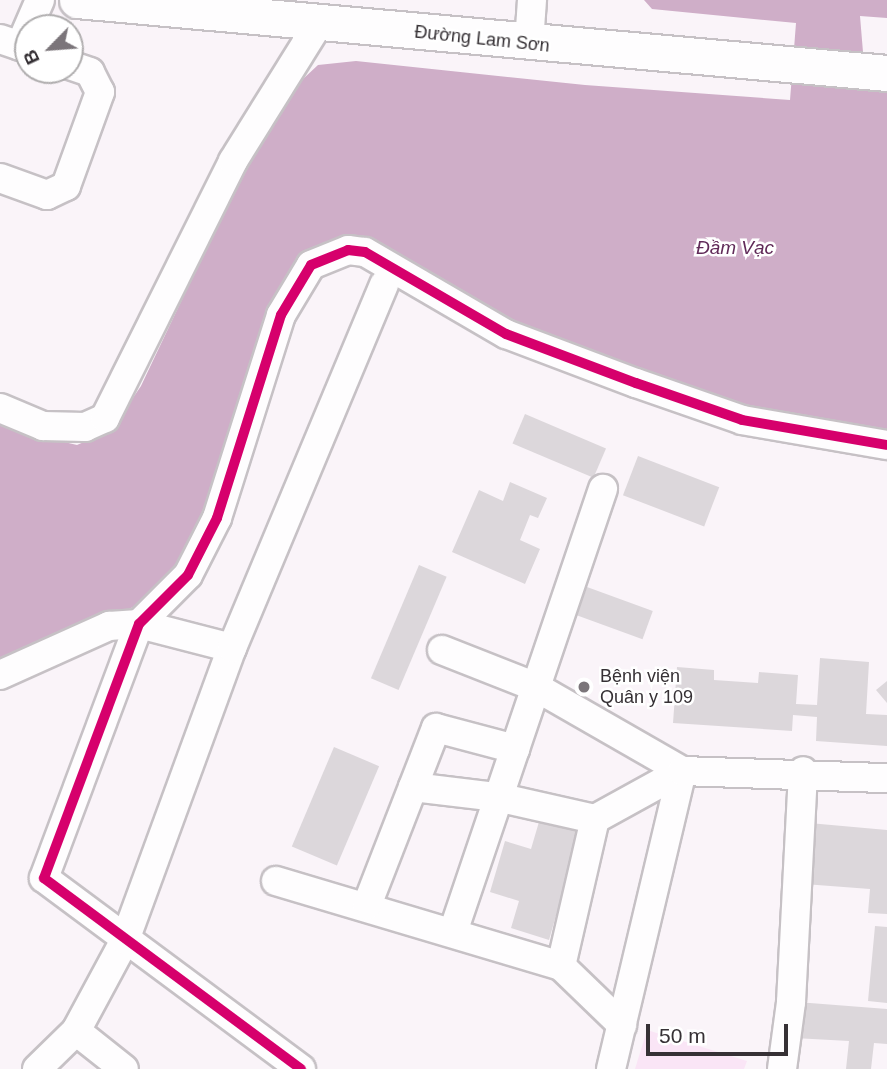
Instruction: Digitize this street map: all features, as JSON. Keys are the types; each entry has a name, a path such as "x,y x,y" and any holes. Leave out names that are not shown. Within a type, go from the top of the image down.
{"main road":[{"name":"Đường Lam Sơn","path":"77,0 531,22 882,66"}],"street":[{"path":"0,408 43,426 85,427 105,418 311,11"},
{"path":"0,178 47,195 66,186 100,92 90,72 84,70"},
{"path":"302,1069 48,885 44,869 139,624 188,575 217,518 281,314 311,265 348,250 365,252 506,334 636,383 742,419 887,445"},
{"path":"37,1069 76,1031 125,940 232,648 384,285"},
{"path":"453,932 603,488"},
{"path":"0,676 109,626 139,624 232,648"},
{"path":"442,650 536,687 682,771 754,776 803,771 887,778"},
{"path":"367,905 436,728 515,749"},
{"path":"413,787 497,797 594,819 682,771"},
{"path":"611,1069 682,771"},
{"path":"782,1069 791,1002 803,771"},
{"path":"561,966 594,819"},
{"path":"276,880 367,905 561,966 622,1025"},
{"path":"76,1031 124,1069"}],"shaded area":[{"path":"647,1030 747,1061 744,1069 635,1069"}],"water":[{"name":"Đầm Vạc","path":"644,0 887,0 887,18 860,16 866,88 887,90 887,435 744,408 550,340 357,244 310,252 182,567 140,604 0,667 0,420 34,435 77,445 111,430 141,386 259,137 303,79 318,65 356,61 585,85 790,100 796,23 652,9"}],"building":[{"path":"525,414 606,448 594,478 512,443"},
{"path":"638,456 719,487 704,526 623,495"},
{"path":"510,482 547,498 538,518 530,515 520,540 540,549 525,584 452,552 479,490 503,501"},
{"path":"419,565 447,577 399,690 371,678"},
{"path":"587,587 653,611 643,639 577,615"},
{"path":"820,658 869,662 866,714 887,715 887,746 816,741 817,717 793,715 792,731 673,723 677,667 714,670 714,680 758,683 759,672 798,675 796,704 817,705"},
{"path":"887,681 887,703 876,690"},
{"path":"334,747 379,766 337,866 292,846"},
{"path":"541,815 581,828 549,940 511,928 519,901 490,892 505,841 531,849"},
{"path":"809,823 887,830 887,914 868,913 870,889 804,884"},
{"path":"875,926 887,927 887,1003 868,1001"},
{"path":"797,1002 887,1009 887,1044 874,1043 871,1069 846,1069 849,1041 794,1038"}],"cycle path":[{"path":"301,1069 44,878 139,624 188,575 217,518 281,315 311,265 348,250 365,252 506,334 636,383 742,420 887,445"}],"place":[{"name":"Bệnh viện Quân y 109","path":"584,687"}]}
